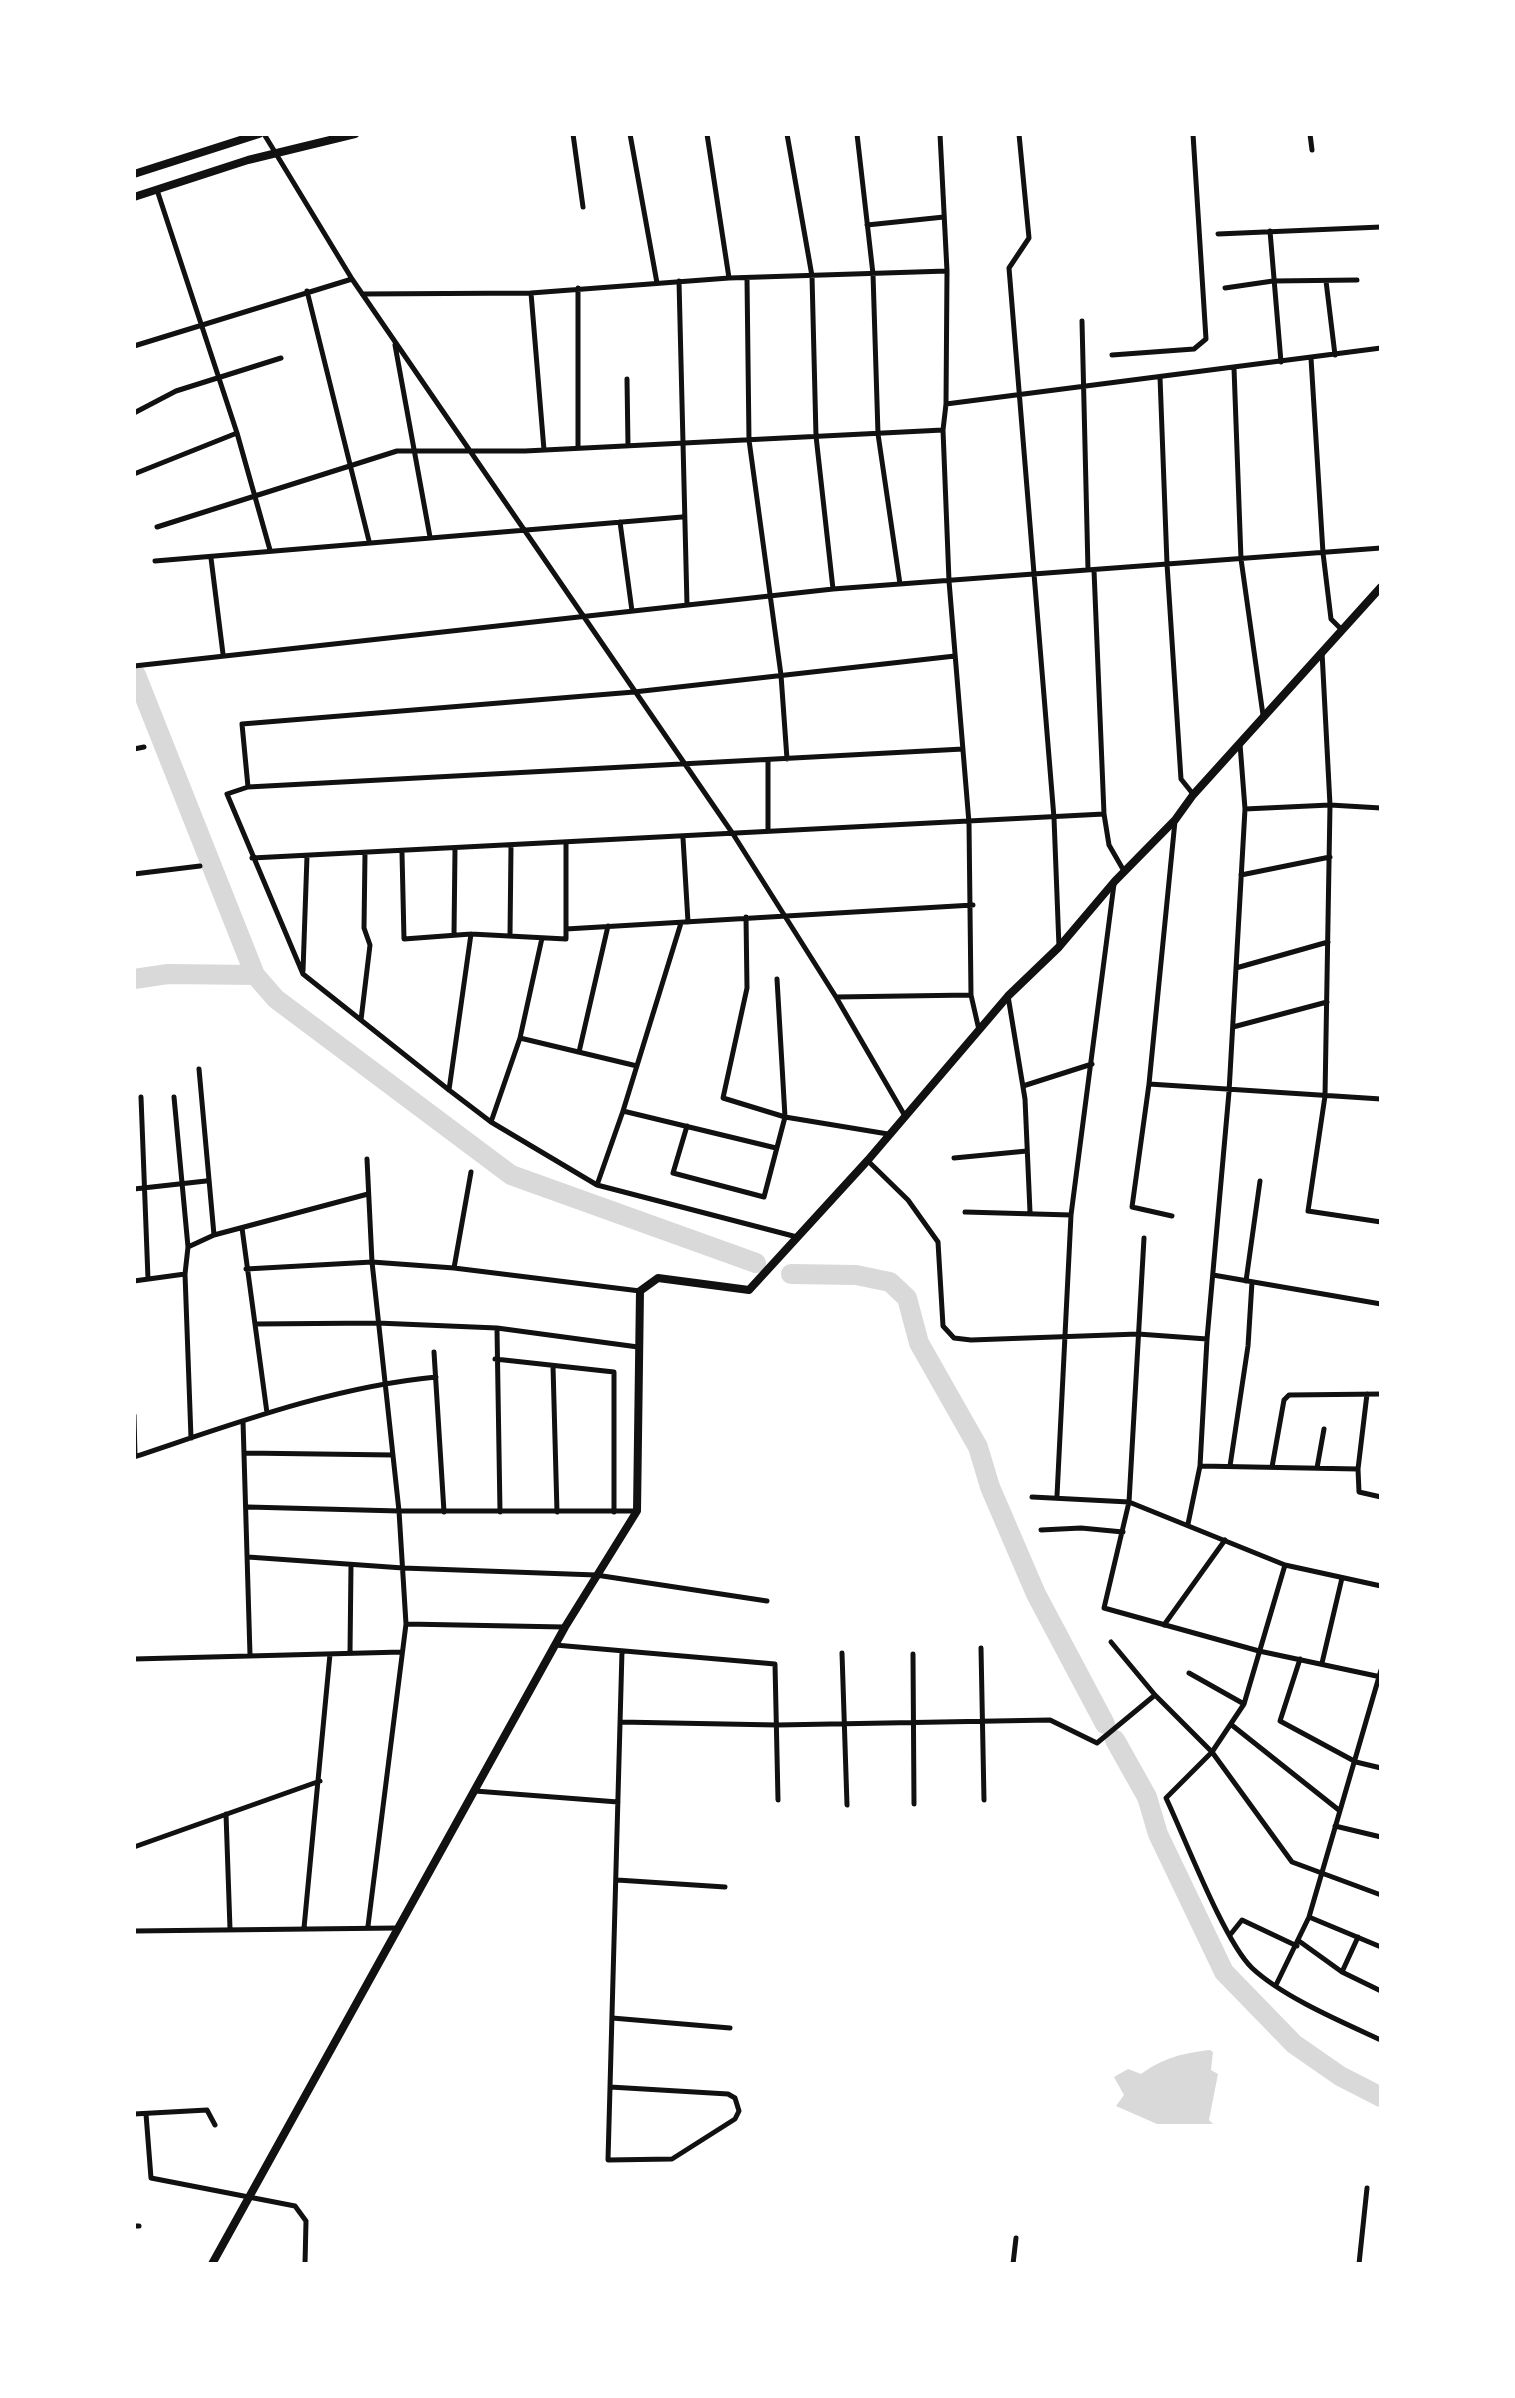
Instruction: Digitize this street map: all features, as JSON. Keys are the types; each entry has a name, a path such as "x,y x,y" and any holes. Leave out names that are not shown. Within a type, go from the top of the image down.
{"main road":[{"path":"134,174 261,134"},
{"path":"134,197 275,153 355,134"},
{"path":"212,2264 565,1627 637,1511 640,1291 658,1278 749,1290 868,1160 1008,996 1059,947 1124,871 1175,820 1193,795 1381,587"}],"street":[{"path":"261,134 362,294 733,834 836,997 905,1117"},
{"path":"573,134 583,207"},
{"path":"630,134 657,283"},
{"path":"707,134 729,278"},
{"path":"787,134 812,276 816,436 833,589"},
{"path":"857,134 873,274 878,434 900,584"},
{"path":"940,134 947,271 943,430 949,581 969,823 973,905 971,995 979,1030"},
{"path":"1019,134 1029,238 1009,268 1054,818 1059,947"},
{"path":"1112,355 1194,349 1206,339 1193,134"},
{"path":"1310,134 1312,150"},
{"path":"157,189 237,433 270,550"},
{"path":"867,225 944,217"},
{"path":"1218,234 1381,227"},
{"path":"1270,231 1281,362"},
{"path":"362,294 531,293 729,278 947,271"},
{"path":"134,346 202,322 352,279"},
{"path":"747,279 749,440 781,675 787,760"},
{"path":"1225,288 1273,281 1357,280"},
{"path":"679,281 682,517 687,605"},
{"path":"1326,281 1335,355"},
{"path":"578,288 578,448"},
{"path":"307,291 369,541"},
{"path":"531,293 544,450"},
{"path":"1082,321 1104,814 1109,845 1124,871"},
{"path":"394,340 430,537"},
{"path":"946,404 1381,348"},
{"path":"134,413 176,391 281,358"},
{"path":"1311,358 1323,553 1331,619 1342,630"},
{"path":"1234,368 1241,559 1263,716"},
{"path":"1160,377 1167,564 1181,779 1193,795"},
{"path":"627,379 628,446"},
{"path":"157,527 351,463 405,451 544,450 943,430"},
{"path":"134,474 237,433"},
{"path":"155,561 682,517"},
{"path":"620,522 632,611"},
{"path":"134,666 833,589 1381,548"},
{"path":"211,558 223,654"},
{"path":"1322,652 1330,805 1325,1096 1308,1211 1381,1222"},
{"path":"248,787 242,724 634,692 955,656"},
{"path":"1188,1524 1200,1466 1207,1339 1229,1092 1245,809 1240,743"},
{"path":"134,749 144,747"},
{"path":"799,1238 597,1185 491,1122 449,1090 303,974 227,794 248,787 963,749"},
{"path":"768,761 768,831"},
{"path":"1245,809 1330,805 1381,808"},
{"path":"252,858 402,853 1104,814"},
{"path":"1172,1216 1132,1207 1149,1084 1175,820"},
{"path":"597,1185 685,922 683,838"},
{"path":"402,853 404,939 471,934 566,939 566,844"},
{"path":"510,935 511,847"},
{"path":"454,934 455,850"},
{"path":"361,1020 370,945 364,928 365,854"},
{"path":"303,974 307,856"},
{"path":"1241,875 1330,857"},
{"path":"134,866 135,874 200,866"},
{"path":"1057,1496 1071,1215 1115,881"},
{"path":"566,929 973,905"},
{"path":"746,917 747,988 723,1098 785,1117 889,1135"},
{"path":"579,1052 608,926"},
{"path":"449,1090 471,934"},
{"path":"491,1122 520,1038 542,938"},
{"path":"1236,968 1328,942"},
{"path":"687,1126 673,1173 764,1197 785,1117 777,979"},
{"path":"836,997 971,995"},
{"path":"1008,996 1023,1086 1030,1212"},
{"path":"1233,1027 1327,1002"},
{"path":"520,1038 637,1066"},
{"path":"1023,1086 1092,1064"},
{"path":"199,1069 206,1181 214,1235"},
{"path":"1149,1084 1229,1092 1381,1099"},
{"path":"141,1097 148,1279"},
{"path":"174,1097 188,1247 185,1274 191,1438"},
{"path":"623,1111 776,1148"},
{"path":"954,1158 1027,1151"},
{"path":"367,1159 377,1323 399,1511 406,1624 368,1926"},
{"path":"868,1160 908,1200 938,1242 943,1326 947,1333 971,1340 1138,1334 1207,1339"},
{"path":"454,1268 471,1172"},
{"path":"134,1189 206,1181"},
{"path":"1230,1466 1248,1346 1249,1281 1260,1181"},
{"path":"188,1247 214,1235 368,1194"},
{"path":"965,1212 1071,1215"},
{"path":"242,1228 267,1413"},
{"path":"1144,1238 1129,1502 1104,1608 1259,1651 1380,1675 1309,1917 1276,1985"},
{"path":"246,1269 372,1262 454,1268 640,1291"},
{"path":"134,1281 185,1274"},
{"path":"1212,1275 1380,1304 1381,1294"},
{"path":"255,1324 377,1323 497,1328 639,1347"},
{"path":"497,1328 495,1359 500,1512"},
{"path":"434,1352 444,1512"},
{"path":"495,1359 614,1372 614,1512"},
{"path":"553,1366 557,1512"},
{"path":"134,1415 135,1457 267,1413 383,1382 436,1377"},
{"path":"1367,1394 1358,1469 1359,1492 1381,1497"},
{"path":"1272,1467 1284,1400 1289,1395 1381,1394"},
{"path":"243,1421 248,1507 250,1655"},
{"path":"1317,1468 1324,1429"},
{"path":"245,1453 393,1455"},
{"path":"1200,1466 1358,1469"},
{"path":"1032,1497 1129,1502 1285,1565 1381,1586"},
{"path":"248,1507 444,1512 637,1511"},
{"path":"1041,1530 1081,1528 1123,1532"},
{"path":"1164,1625 1225,1540"},
{"path":"248,1557 403,1568 596,1575 767,1601"},
{"path":"350,1653 351,1565"},
{"path":"1285,1565 1244,1704 1233,1726 1166,1798 1230,1935 1251,1967 1276,1985 1381,2040"},
{"path":"1322,1663 1342,1578"},
{"path":"406,1624 565,1627"},
{"path":"1111,1642 1155,1695 1212,1752 1292,1862 1381,1895"},
{"path":"555,1645 775,1664 778,1800"},
{"path":"981,1648 984,1800"},
{"path":"610,2087 728,2094 735,2098 739,2111 735,2119 672,2159 608,2160 610,2087 612,2018 617,1880 622,1651"},
{"path":"134,1659 402,1652"},
{"path":"842,1653 847,1805"},
{"path":"304,1928 330,1654"},
{"path":"913,1654 914,1804"},
{"path":"1300,1659 1280,1721 1356,1762 1381,1768"},
{"path":"1189,1673 1244,1704"},
{"path":"620,1722 777,1725 1050,1720 1097,1743 1155,1695"},
{"path":"1233,1726 1340,1811"},
{"path":"134,1847 320,1781"},
{"path":"474,1791 618,1802"},
{"path":"226,1814 230,1929"},
{"path":"1335,1826 1381,1837"},
{"path":"617,1880 725,1887"},
{"path":"1309,1917 1381,1947"},
{"path":"1230,1935 1242,1920 1298,1943 1342,1972 1381,1991"},
{"path":"134,1931 397,1928"},
{"path":"1342,1972 1358,1937"},
{"path":"612,2018 730,2028"},
{"path":"134,2114 207,2110 215,2125"},
{"path":"146,2114 151,2178 295,2206 303,2212 306,2221 305,2264"},
{"path":"1359,2264 1367,2188"},
{"path":"1013,2264 1016,2238"}],"shaded area":[{"path":"1213,2052 1211,2070 1218,2074 1209,2120 1213,2124 1157,2124 1116,2106 1124,2095 1114,2077 1128,2069 1141,2074 1174,2057"}],"waterway":[{"path":"136,675 255,975 276,999 511,1175 756,1263"},
{"path":"134,979 168,974 255,975"},
{"path":"791,1274 856,1275 890,1282 907,1298 919,1343 978,1447 990,1487 1036,1594 1105,1724"},
{"path":"1115,1740 1147,1797 1158,1834 1224,1972 1294,2044 1340,2076 1381,2097"}]}
